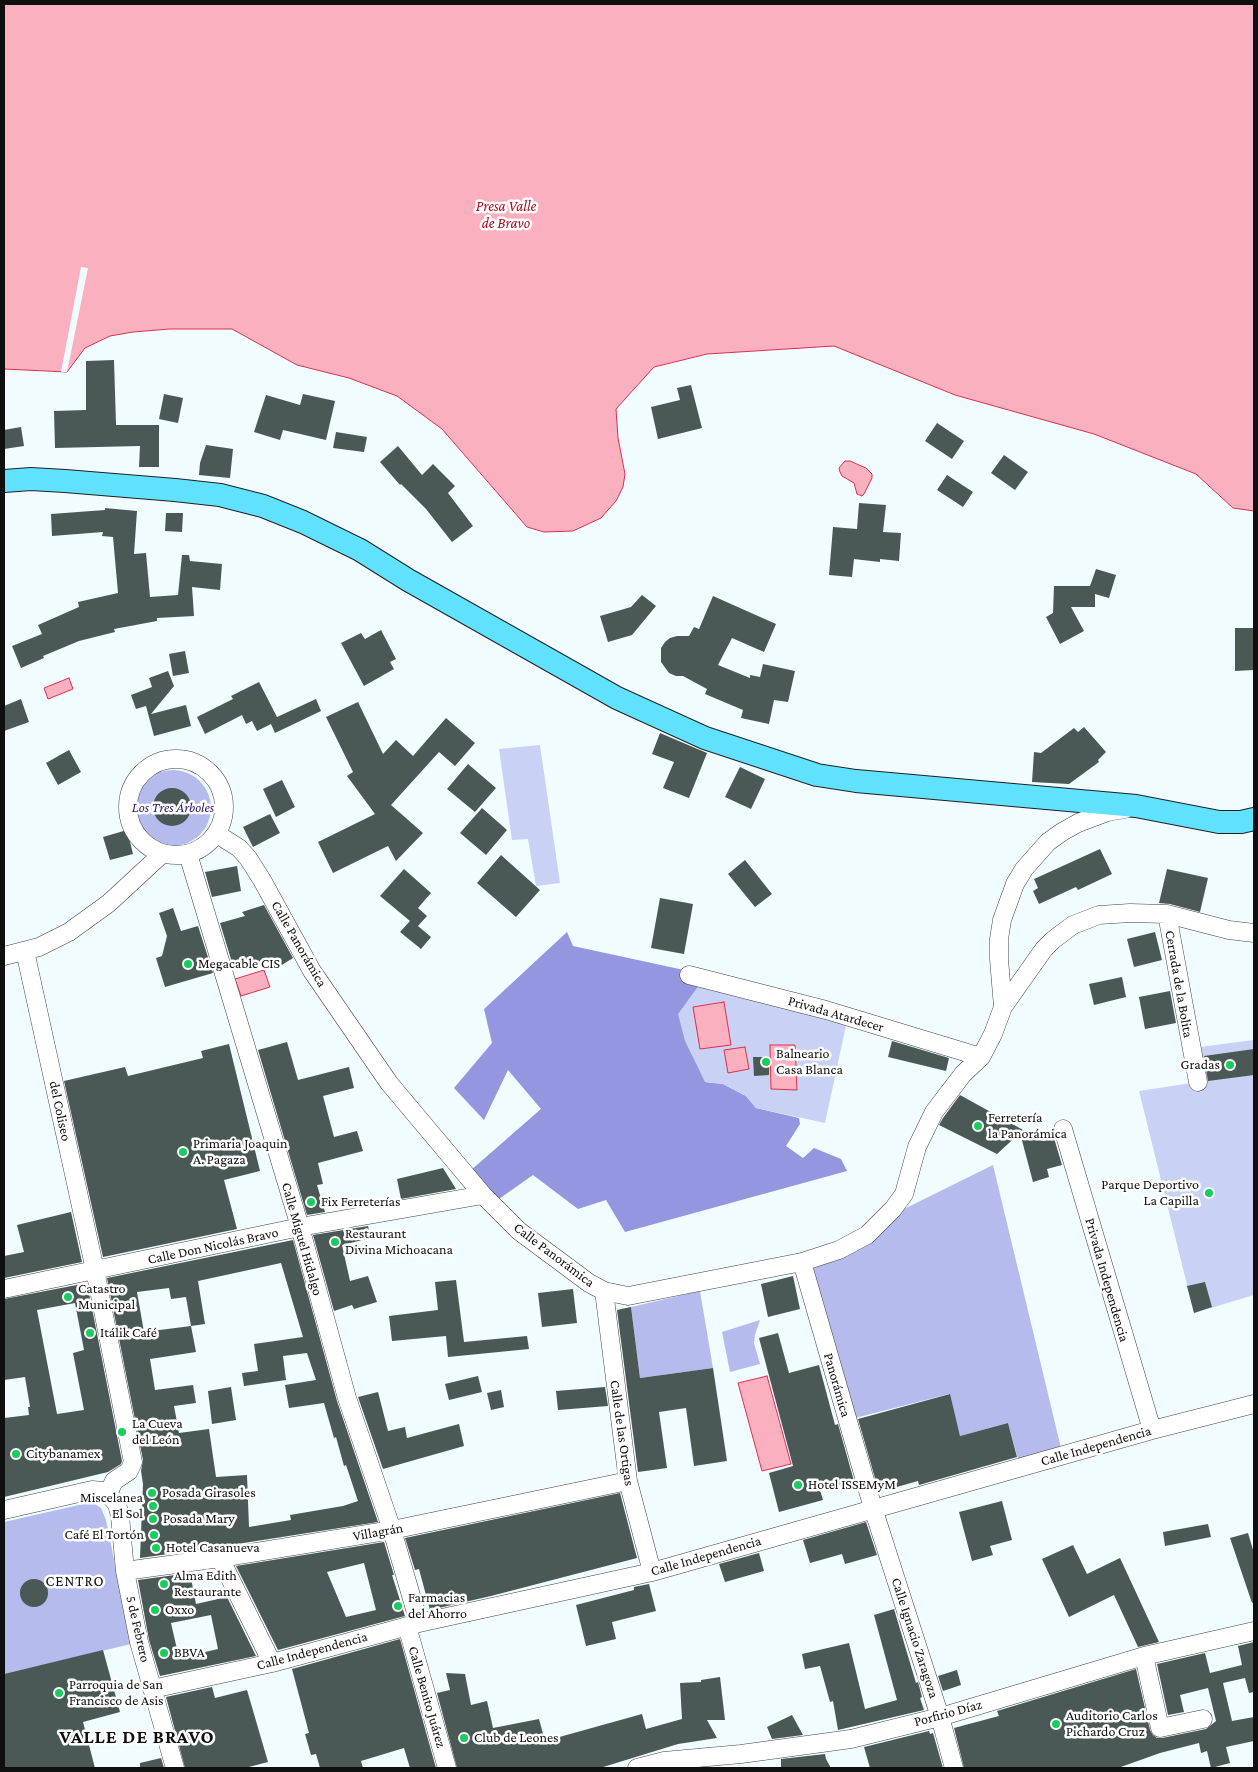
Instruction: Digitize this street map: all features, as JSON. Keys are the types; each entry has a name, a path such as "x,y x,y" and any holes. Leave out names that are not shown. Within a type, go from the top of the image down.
{"main road":[{"path":"4,480 65,481 175,490 220,495 263,506 303,522 360,550 408,580 616,698 705,738 817,775 856,781 1136,806 1219,822 1241,822 1254,819"}],"street":[{"path":"169,759 183,759 196,763 208,771 217,781 223,794 222,821 216,834 204,846 188,854 175,856 162,854 144,844 131,827 127,807 129,794 135,781 144,770 156,763 169,759"},
{"path":"1003,1007 999,959 1002,920 1015,884 1024,868 1048,842 1078,823 1106,812 1136,806"},
{"name":"Calle Panorámica","path":"216,834 228,840 248,858 312,971 389,1083 483,1195 519,1231 589,1283 604,1291 628,1296 802,1262 854,1244 867,1235 894,1209 904,1194 917,1147 934,1112 962,1074 982,1056 1003,1007"},
{"path":"4,956 52,942 92,917 162,854"},
{"name":"Calle Miguel Hidalgo","path":"188,854 300,1227 347,1398 392,1530 413,1625"},
{"path":"1003,1007 1044,949 1053,940 1073,925 1099,915 1115,913 1167,914 1229,930 1254,933"},
{"name":"Cerrada de la Bolita","path":"1167,914 1198,1082"},
{"name":"del Coliseo","path":"25,951 95,1270 133,1462 129,1471 114,1480 108,1494"},
{"name":"Privada Atardecer","path":"689,975 826,1010 982,1056"},
{"name":"Privada Independencia","path":"1063,1130 1152,1430"},
{"name":"Calle Don Nicolás Bravo","path":"4,1289 300,1227 483,1195"},
{"name":"Panorámica","path":"802,1262 873,1508"},
{"name":"Calle de las Ortigas","path":"604,1291 628,1481 652,1572"},
{"name":"Calle Independencia","path":"152,1689 272,1663 413,1625 652,1572 1152,1430 1254,1404"},
{"name":"Villagrán","path":"125,1571 220,1558 392,1530 628,1481"},
{"path":"4,1510 92,1490 103,1491 108,1494"},
{"name":"5 de Febrero","path":"108,1494 116,1504 120,1516 125,1571 139,1642 175,1768"},
{"name":"Calle Ignacio Zaragoza","path":"873,1508 940,1717 954,1768"},
{"path":"220,1558 272,1663"},
{"name":"Calle Benito Juárez","path":"413,1625 447,1768"},
{"name":"Porfirio Díaz","path":"637,1768 664,1761 743,1761 851,1739 940,1717 1144,1656 1254,1631"},
{"path":"1144,1656 1160,1728 1203,1719"}],"green space":[{"name":"Los Tres Árboles","path":"173,770 187,773 200,781 208,794 211,808 208,822 200,835 187,843 173,846 159,843 146,835 138,822 135,808 138,794 146,781 159,773"},
{"path":"993,1165 1061,1448 1018,1459 1008,1423 960,1436 949,1394 855,1418 812,1269 847,1254 902,1210"},
{"path":"700,1291 713,1368 640,1378 631,1307"},
{"path":"760,1320 754,1343 760,1364 730,1372 722,1332"},
{"path":"92,1502 101,1508 106,1520 131,1644 4,1674 4,1522"}],"shaded area":[{"path":"540,745 560,883 536,886 528,839 512,840 499,749"},
{"path":"567,932 573,946 707,975 705,1082 723,1084 746,1096 756,1108 799,1118 800,1124 786,1146 803,1158 814,1148 841,1159 847,1171 625,1232 606,1200 578,1209 533,1175 496,1201 470,1171 541,1109 508,1070 484,1120 454,1088 492,1043 484,1009"},
{"name":"Balneario Casa Blanca","path":"702,981 847,1021 825,1123 756,1108 746,1096 723,1084 705,1082 685,1041 678,1014"},
{"name":"Parque Deportivo La Capilla","path":"1254,1040 1254,1295 1194,1313 1139,1091 1198,1082 1200,1047"}],"water":[{"name":"Presa Valle de Bravo","path":"4,4 1254,4 1254,511 1233,508 1196,474 1094,434 955,395 834,346 707,354 654,367 616,409 618,438 625,474 623,487 616,501 601,518 573,531 544,532 527,527 442,429 397,396 349,378 297,365 232,329 170,329 110,336 85,348 67,372 4,369"},
{"path":"845,461 850,461 866,468 872,474 872,478 862,496 857,494 854,483 842,476 840,472 839,468"},
{"path":"69,678 73,689 48,699 44,688"},
{"path":"264,970 270,987 241,996 235,979"},
{"path":"724,1002 731,1045 700,1049 693,1007"},
{"path":"770,1045 795,1045 797,1090 771,1089"},
{"path":"745,1047 749,1069 728,1073 724,1050"},
{"path":"767,1376 791,1464 762,1471 738,1383"}],"pier":[{"path":"81,267 88,268 67,372 61,372"}],"building":[{"path":"114,360 116,425 159,425 159,467 139,467 140,446 55,448 54,411 86,410 86,361"},
{"path":"691,385 702,428 658,439 651,407 680,400 677,388"},
{"path":"164,394 183,398 178,423 159,419"},
{"path":"303,394 335,401 326,440 283,430 280,440 254,432 266,395 300,405"},
{"path":"937,423 964,441 952,459 925,441"},
{"path":"21,427 24,446 4,449 4,430"},
{"path":"336,432 367,437 364,452 333,448"},
{"path":"206,445 233,449 230,478 199,475 200,463"},
{"path":"398,446 422,475 433,464 455,486 448,493 473,526 452,542 426,509 400,485 380,462"},
{"path":"1004,455 1028,472 1015,490 991,473"},
{"path":"947,475 973,492 963,507 937,490"},
{"path":"859,503 886,505 883,532 901,533 899,561 880,559 880,562 854,559 852,577 829,575 833,527 857,529"},
{"path":"105,508 137,511 134,554 146,553 150,597 178,595 182,555 189,555 190,561 222,564 220,590 192,587 194,616 157,618 157,621 114,629 115,632 79,641 43,656 44,658 21,668 12,646 42,634 38,625 79,607 78,602 118,593 113,537 102,536 103,532 52,536 51,514 105,510"},
{"path":"166,513 183,513 182,532 165,531"},
{"path":"1096,569 1116,575 1109,598 1095,594 1095,607 1071,607 1084,631 1060,644 1046,617 1053,613 1054,586 1090,586"},
{"path":"642,595 656,606 632,635 608,642 600,616 631,607"},
{"path":"713,596 776,624 764,652 732,638 718,665 750,678 750,675 760,677 763,664 795,671 788,702 774,700 769,724 741,718 743,710 705,694 707,689 683,676 669,673 661,662 661,648 665,642 677,636 689,636 694,627 699,629"},
{"path":"1235,628 1254,628 1254,670 1235,671"},
{"path":"381,630 396,659 390,662 394,669 364,686 341,643 361,633 365,639"},
{"path":"185,651 189,673 173,676 169,654"},
{"path":"168,671 174,686 151,714 186,705 191,726 154,736 146,706 136,709 131,695 152,687 149,678"},
{"path":"259,682 277,717 316,699 321,711 275,733 271,724 257,731 252,721 246,724 242,715 205,734 197,717 233,699 231,696"},
{"path":"21,699 29,722 4,731 4,706"},
{"path":"358,702 383,754 396,740 413,756 446,718 475,743 455,766 439,752 391,805 423,833 396,861 388,846 333,873 318,842 375,814 347,776 353,772 326,717"},
{"path":"1084,727 1106,752 1098,760 1099,762 1069,784 1032,782 1034,752 1041,753 1074,728 1078,732"},
{"path":"660,733 707,753 689,798 663,788 674,762 652,754"},
{"path":"69,750 81,772 58,785 46,763"},
{"path":"468,764 496,788 475,812 447,789"},
{"path":"740,767 765,779 751,809 725,797"},
{"path":"282,780 295,807 276,817 263,789"},
{"path":"172,788 186,793 191,807 186,821 172,826 158,821 153,807 158,793"},
{"path":"482,808 507,830 486,855 460,833"},
{"path":"270,814 280,833 253,847 243,827"},
{"path":"127,830 133,854 110,860 103,837"},
{"path":"1100,849 1112,874 1078,890 1076,887 1039,904 1033,891 1038,888 1034,879"},
{"path":"501,855 540,890 516,917 477,883"},
{"path":"745,860 772,894 755,907 728,874"},
{"path":"237,866 241,891 212,897 205,872"},
{"path":"404,869 431,893 418,908 427,916 418,926 431,937 421,949 400,932 410,921 380,896"},
{"path":"1167,869 1208,878 1200,912 1159,903"},
{"path":"660,898 693,904 684,954 651,948"},
{"path":"264,905 293,958 277,968 271,958 234,969 220,923 245,916 242,912"},
{"path":"173,908 181,931 198,926 213,973 165,987 156,958 162,956 167,936 159,913"},
{"path":"1155,932 1162,960 1134,967 1127,939"},
{"path":"1122,977 1126,997 1094,1005 1089,984"},
{"path":"1170,991 1176,1023 1145,1029 1139,997"},
{"path":"892,1041 949,1058 946,1071 888,1057"},
{"path":"287,1042 298,1080 349,1067 354,1088 323,1096 334,1137 357,1131 363,1151 318,1163 323,1184 317,1185 325,1212 307,1215 258,1050"},
{"name":"Primaria Joaquin A. Pagaza","path":"229,1044 260,1171 224,1180 237,1229 103,1257 64,1081 125,1067 128,1076 203,1058 201,1051"},
{"name":"Gradas","path":"1254,1049 1254,1075 1208,1081 1204,1056"},
{"path":"753,1057 769,1057 769,1075 754,1076"},
{"name":"Ferretería la Panorámica","path":"960,1095 1043,1141 1054,1138 1062,1165 1047,1169 1049,1177 1033,1182 1020,1133 997,1154 939,1125"},
{"path":"443,1168 456,1189 401,1199 397,1179"},
{"path":"71,1212 82,1262 4,1278 4,1256 24,1252 17,1225"},
{"path":"368,1226 371,1238 342,1245 350,1281 368,1276 377,1302 354,1309 352,1305 334,1311 313,1235"},
{"path":"293,1240 337,1401 378,1522 140,1558 143,1484 141,1471 143,1460 107,1278","holes":["281,1263 303,1337 254,1344 258,1371 242,1373 244,1386 286,1380 283,1356 307,1353 316,1380 285,1385 289,1408 324,1403 334,1438 336,1437 344,1466 346,1465 358,1501 343,1506 290,1515 291,1520 249,1527 247,1475 216,1477 209,1429 179,1433 174,1406 196,1403 193,1385 155,1390 150,1359 196,1352 191,1326 205,1324 198,1281","169,1288 171,1299 186,1297 191,1326 144,1332 137,1292"]},
{"path":"793,1276 800,1309 768,1317 761,1284"},
{"path":"456,1280 464,1342 527,1336 529,1349 448,1357 446,1336 392,1341 389,1316 438,1310 435,1282"},
{"path":"1205,1282 1212,1307 1194,1313 1187,1286"},
{"path":"87,1283 122,1461 121,1464 108,1472 4,1497 4,1418 29,1415 28,1407 30,1407 25,1377 4,1380 4,1299","holes":["75,1303 84,1350 73,1353 84,1410 57,1414 37,1310"]},
{"path":"573,1289 577,1323 542,1327 538,1293"},
{"path":"631,1307 640,1378 713,1368 727,1461 694,1466 686,1408 659,1412 667,1468 638,1472 617,1310"},
{"path":"778,1333 789,1373 819,1365 835,1425 838,1424 854,1481 820,1490 823,1500 779,1512 769,1473 793,1466 759,1338"},
{"path":"478,1376 482,1392 449,1400 445,1384"},
{"path":"231,1387 236,1420 212,1424 208,1391"},
{"path":"605,1387 608,1406 558,1410 556,1391"},
{"path":"501,1390 504,1407 491,1410 487,1393"},
{"path":"378,1392 388,1431 405,1427 407,1438 459,1424 464,1446 383,1469 358,1397"},
{"path":"950,1394 960,1436 1008,1423 1017,1457 919,1485 918,1481 879,1492 858,1419"},
{"path":"620,1493 637,1558 430,1610 419,1569 415,1570 405,1538"},
{"path":"1002,1501 1012,1540 990,1546 993,1555 972,1561 959,1512"},
{"path":"866,1522 877,1555 845,1564 842,1554 810,1563 803,1540"},
{"path":"1208,1524 1211,1537 1165,1546 1163,1532"},
{"path":"1248,1533 1254,1553 1254,1602 1252,1603 1230,1538"},
{"path":"384,1542 405,1616 278,1650 236,1566","holes":["364,1563 376,1610 346,1617 327,1572"]},
{"path":"1073,1545 1087,1574 1120,1558 1159,1642 1138,1647 1114,1595 1069,1617 1042,1559"},
{"path":"759,1553 764,1571 725,1582 719,1564"},
{"path":"190,1573 196,1604 227,1597 256,1656 160,1676 149,1640 138,1580","holes":["211,1615 218,1649 179,1658 171,1623"]},
{"path":"34,1579 44,1583 48,1593 44,1603 34,1607 24,1603 20,1593 24,1583"},
{"path":"649,1584 656,1611 612,1622 616,1639 586,1646 576,1605 634,1590 634,1587"},
{"path":"894,1609 916,1683 918,1682 924,1710 838,1730 833,1701 830,1702 820,1666 805,1669 802,1654 849,1643 865,1709 897,1700 874,1615"},
{"path":"400,1639 436,1768 410,1768 404,1748 361,1761 363,1768 320,1768 316,1754 311,1755 305,1734 309,1733 292,1669"},
{"path":"1254,1642 1254,1692 1249,1693 1245,1678 1223,1683 1232,1721 1254,1717 1254,1741 1226,1747 1230,1763 1211,1768 1207,1751 1201,1753 1199,1743 1160,1753 1118,1768 964,1768 954,1728 999,1716 997,1711 1136,1669 1150,1730 1153,1735 1157,1738 1162,1738 1206,1729 1216,1721 1208,1688 1180,1695 1184,1712 1168,1715 1157,1664 1205,1653 1210,1673 1242,1665 1238,1646"},
{"name":"Parroquia de San Francisco de Asis","path":"103,1650 120,1712 83,1722 95,1768 4,1768 4,1674"},
{"path":"957,1670 961,1685 943,1691 938,1676"},
{"path":"446,1673 465,1674 471,1705 487,1701 493,1728 539,1719 545,1741 642,1714 646,1729 682,1719 680,1683 701,1682 701,1680 720,1677 725,1720 707,1720 717,1738 678,1744 600,1768 457,1768 437,1693 450,1690"},
{"path":"212,1687 215,1698 247,1690 268,1762 245,1768 185,1768 166,1697"},
{"path":"792,1715 803,1735 772,1739 767,1727"},
{"path":"929,1731 930,1734 933,1733 943,1768 870,1768 864,1747"},
{"path":"825,1754 831,1768 781,1768 781,1759"},
{"path":"161,1758 164,1768 140,1768 140,1763"}],"place":[{"name":"Megacable CIS","path":"188,964"},
{"name":"Balneario Casa Blanca","path":"766,1062"},
{"name":"Gradas","path":"1230,1065"},
{"name":"Ferretería la Panorámica","path":"978,1126"},
{"name":"Primaria Joaquin A. Pagaza","path":"183,1152"},
{"name":"Parque Deportivo La Capilla","path":"1209,1193"},
{"name":"Fix Ferreterías","path":"311,1202"},
{"name":"Restaurant Divina Michoacana","path":"335,1242"},
{"name":"Catastro Municipal","path":"68,1297"},
{"name":"Itálik Café","path":"90,1333"},
{"name":"La Cueva del León","path":"122,1432"},
{"name":"Citybanamex","path":"16,1454"},
{"name":"Hotel ISSEMyM","path":"798,1485"},
{"name":"Posada Girasoles","path":"152,1493"},
{"name":"Miscelanea El Sol","path":"153,1506"},
{"name":"Posada Mary","path":"153,1519"},
{"name":"Café El Tortón","path":"154,1535"},
{"name":"Hotel Casanueva","path":"156,1548"},
{"name":"Alma Edith Restaurante","path":"164,1584"},
{"name":"Farmacias del Ahorro","path":"398,1606"},
{"name":"Oxxo","path":"155,1610"},
{"name":"BBVA","path":"164,1653"},
{"name":"Parroquia de San Francisco de Asis","path":"59,1693"},
{"name":"Auditorio Carlos Pichardo Cruz","path":"1056,1724"},
{"name":"Club de Leones","path":"464,1738"}],"district":[{"name":"CENTRO","path":"75,1581"},
{"name":"VALLE DE BRAVO","path":"137,1737"}]}
